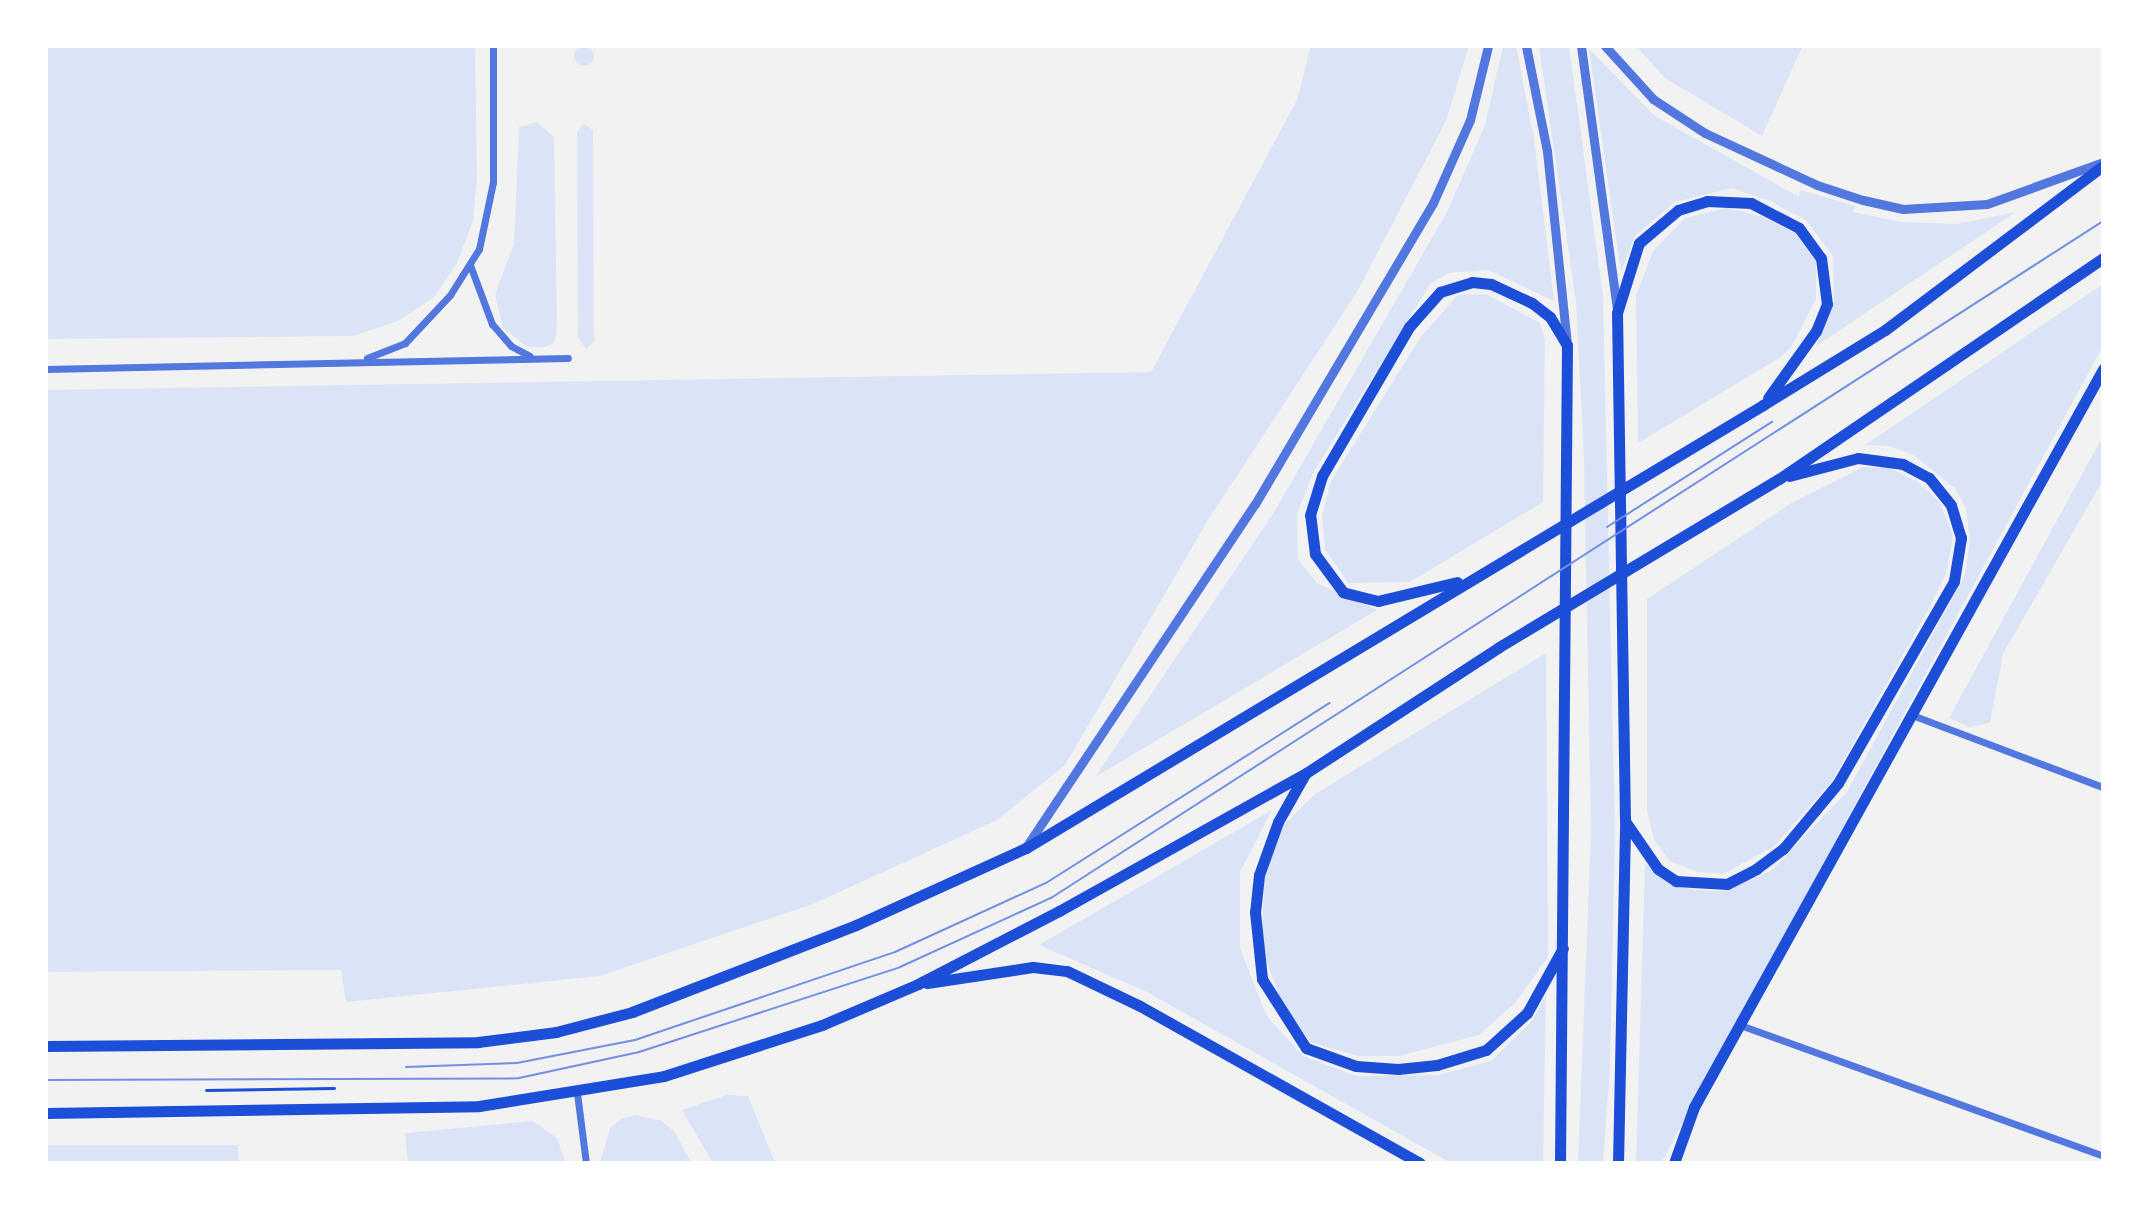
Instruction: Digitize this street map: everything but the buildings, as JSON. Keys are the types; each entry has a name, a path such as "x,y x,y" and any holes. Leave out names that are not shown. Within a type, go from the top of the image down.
{"main road":[{"path":"46,1046 478,1042 556,1032 632,1012 841,931 1026,848 1681,451 1763,405 1885,330 2103,164"},
{"path":"1618,1163 1625,821 1617,313 1639,243 1678,210 1707,201 1736,201 1769,209 1799,228 1821,258 1827,304 1799,360 1763,405"},
{"path":"46,1113 418,1109 577,1093 678,1071 822,1025 918,984 1306,773 1499,647 1779,479 2103,258"},
{"path":"1473,577 1378,601 1343,592 1315,554 1310,515 1314,495 1409,327 1440,292 1472,282 1514,293 1550,317 1567,345 1566,944 1560,1163"},
{"path":"1674,1163 1694,1107 2103,369"},
{"path":"1625,821 1658,869 1676,881 1727,884 1756,869 1783,849 1838,783 1954,581 1961,538 1951,505 1929,478 1903,464 1858,458 1779,479"},
{"path":"1306,773 1268,848 1255,912 1262,979 1306,1048 1356,1066 1398,1069 1437,1065 1486,1050 1527,1013 1566,944"},
{"path":"918,984 1033,967 1067,971 1140,1006 1420,1163"}],"street":[{"path":"361,360 405,343 450,295 479,249 493,182 493,46"},
{"path":"1026,848 1255,504 1433,203 1470,120 1488,46"},
{"path":"1526,46 1547,151 1567,345"},
{"path":"1581,46 1617,313"},
{"path":"1605,46 1653,99 1705,133 1817,185 1863,200 1903,209 1987,204 2103,164"},
{"path":"470,265 492,324 511,346 533,358"},
{"path":"46,369 568,358"},
{"path":"1912,715 2103,787"},
{"path":"1740,1025 2103,1156"},
{"path":"577,1093 586,1163"}],"path":[{"path":"206,1090 334,1088"}],"shaded area":[{"path":"46,46 475,46 477,178 473,221 457,263 434,297 398,321 353,336 46,339"},
{"path":"580,46 588,46 594,56 588,66 580,66 574,60 574,52"},
{"path":"1311,46 1469,46 1446,121 1357,292 1208,520 1065,765 997,820 813,904 600,976 346,1002 341,970 46,972 46,390 1151,372 1297,100"},
{"path":"1503,46 1516,46 1534,138 1554,301 1488,270 1449,273 1431,283 1314,471 1297,514 1298,559 1317,583 1377,610 1095,777 1273,514 1448,210 1485,125"},
{"path":"1539,46 1569,46 1603,296 1615,832 1610,1067 1603,1163 1578,1163 1591,832 1584,459 1576,302"},
{"path":"1636,46 1802,47 1762,136 1665,78"},
{"path":"1589,49 1655,116 1799,197 1800,190 1855,206 1853,212 1901,222 1957,224 2016,212 1816,346 1834,303 1833,256 1806,220 1770,201 1732,188 1675,202 1635,236 1621,272"},
{"path":"537,122 554,137 557,328 554,343 542,348 526,346 503,328 495,294 514,244 519,127"},
{"path":"584,124 593,130 594,341 586,349 578,338 577,132"},
{"path":"1727,208 1764,217 1796,234 1816,262 1816,299 1792,346 1781,357 1638,443 1636,296 1653,251 1685,218"},
{"path":"2103,284 2103,346 1661,1163 1636,1163 1645,863 1669,884 1694,890 1723,891 1771,871 1847,792 1965,575 1970,541 1966,508 1955,488 1912,454 1889,446 1865,445"},
{"path":"1486,294 1540,323 1545,340 1543,502 1410,582 1348,583 1325,549 1322,516 1331,481 1420,338 1458,295"},
{"path":"2103,436 2103,480 2003,654 1990,723 1969,727 1949,718"},
{"path":"1863,467 1889,468 1917,481 1940,503 1953,536 1946,574 1832,781 1773,847 1723,874 1697,872 1670,861 1654,840 1647,810 1647,599 1793,502"},
{"path":"1546,653 1548,957 1515,1003 1479,1035 1399,1056 1359,1056 1312,1043 1283,1006 1262,949 1264,874 1282,827 1315,794"},
{"path":"1272,810 1240,872 1240,948 1266,1015 1303,1056 1356,1076 1439,1075 1491,1061 1531,1022 1546,995 1543,1163 1451,1163 1147,992 1039,945"},
{"path":"727,1095 748,1096 775,1163 713,1163 682,1110"},
{"path":"636,1115 662,1121 675,1132 691,1163 600,1163 610,1128 622,1118"},
{"path":"533,1121 557,1138 566,1163 408,1163 405,1133"},
{"path":"46,1145 238,1145 238,1163 46,1163"}],"tram line":[{"path":"46,1080 519,1078 639,1052 900,967 1051,898 2103,221"},
{"path":"1607,527 1772,422"},
{"path":"406,1067 517,1063 635,1040 895,952 1046,883 1330,703"}]}
